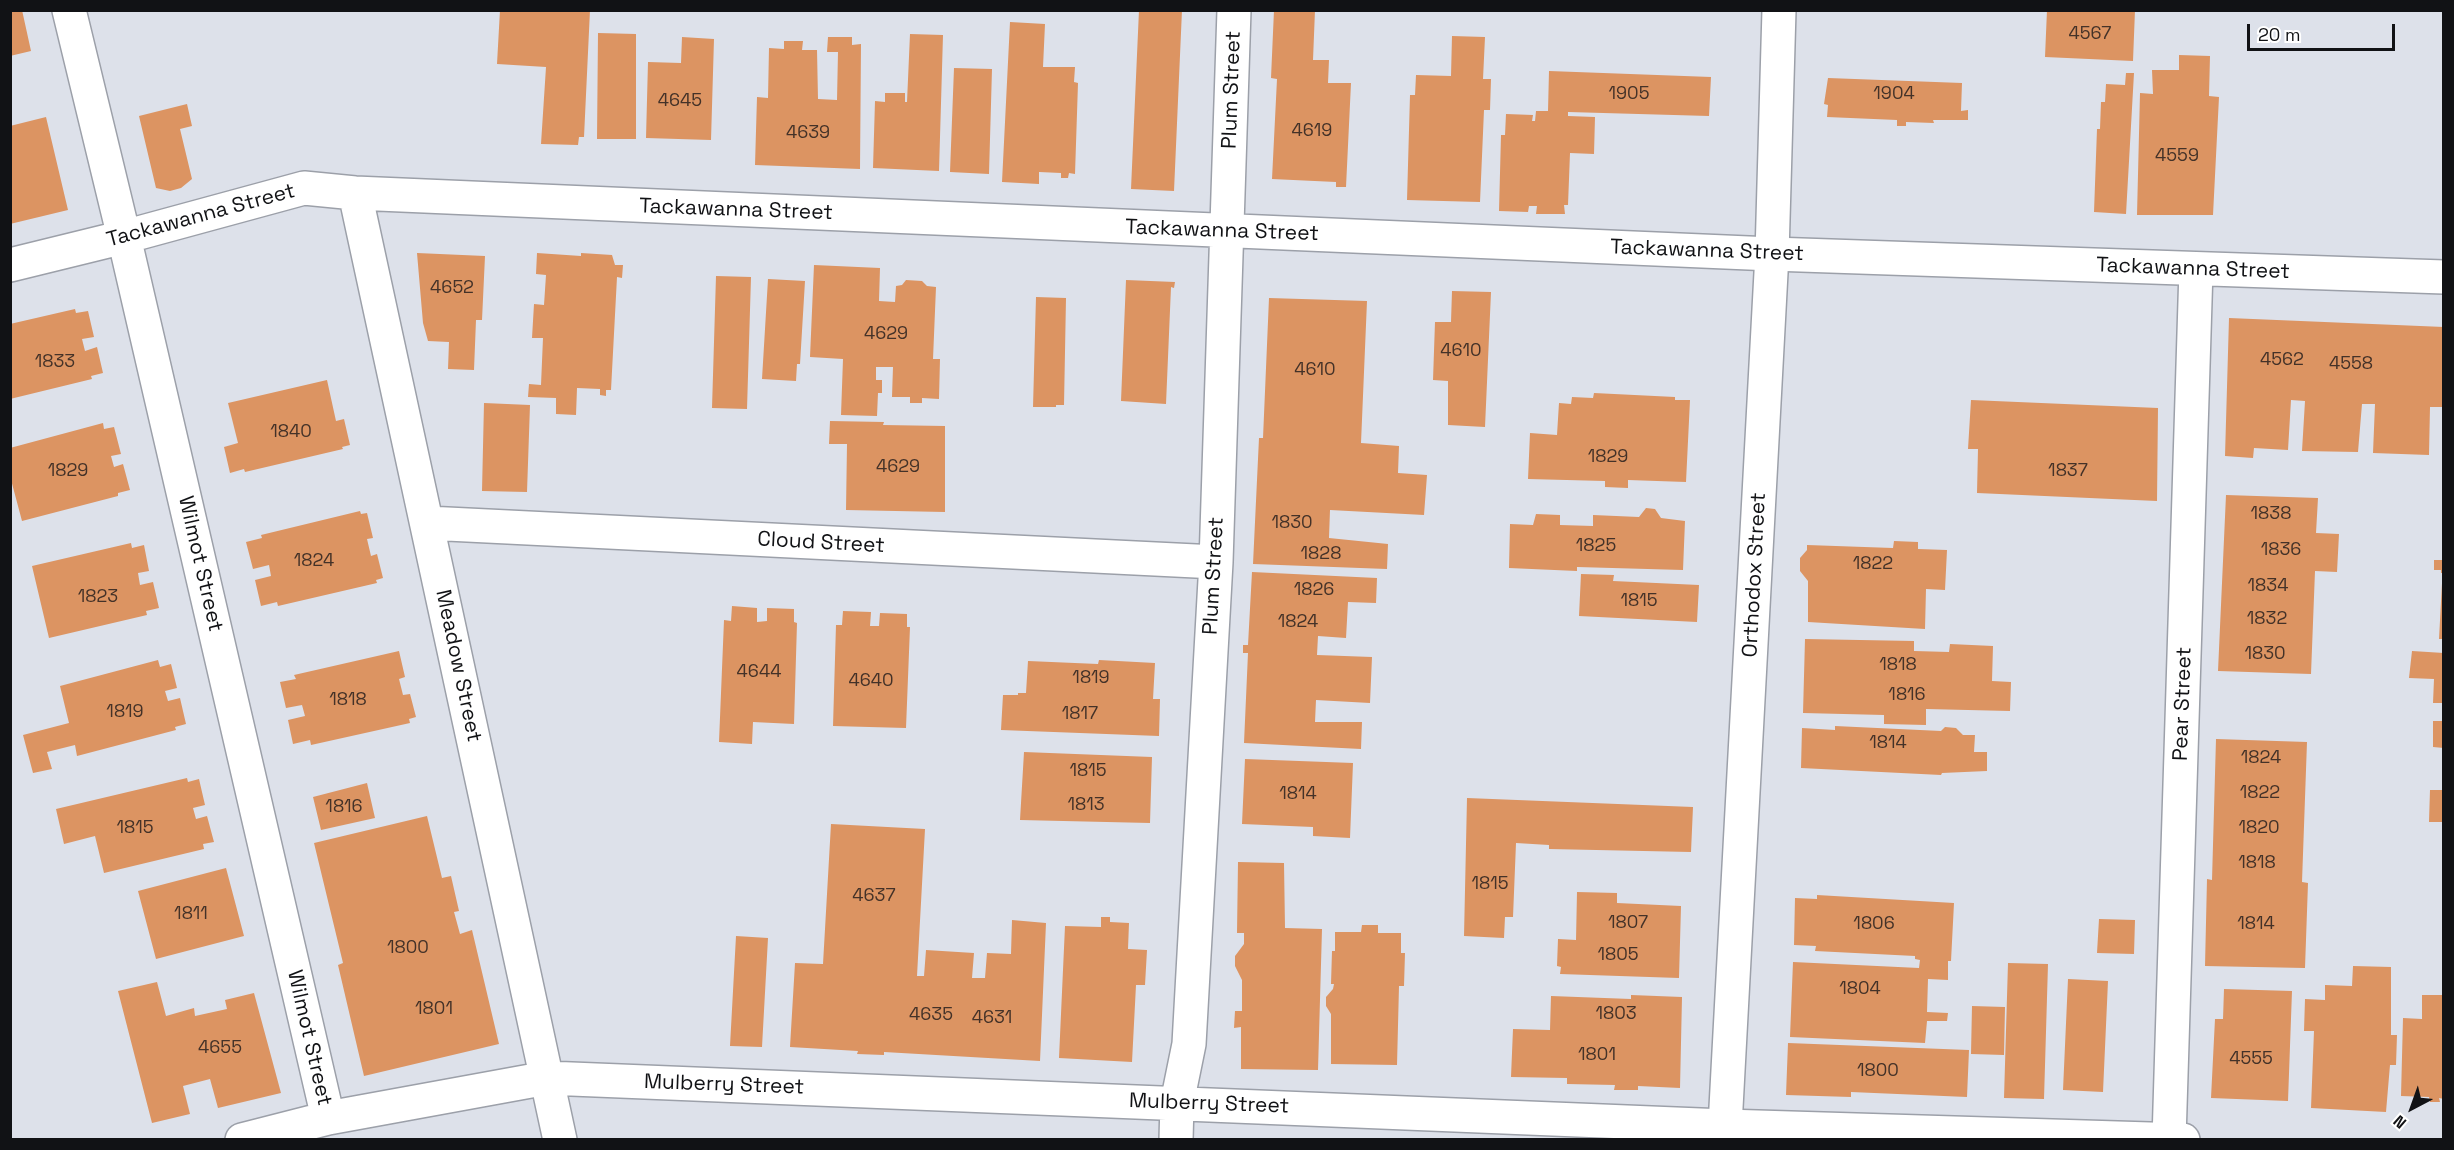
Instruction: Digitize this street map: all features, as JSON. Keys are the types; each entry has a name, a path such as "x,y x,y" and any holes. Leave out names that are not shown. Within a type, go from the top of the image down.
{"street":[{"name":"Wilmot Street","path":"69,10 124,237 328,1118"},
{"name":"Plum Street","path":"1176,1140 1177,1103 1189,1044 1215,562 1234,10"},
{"name":"Orthodox Street","path":"1726,1133 1772,254 1779,10"},
{"name":"Tackawanna Street","path":"10,265 304,188 355,193 1772,254 2444,277"},
{"name":"Meadow Street","path":"355,193 560,1140"},
{"name":"Pear Street","path":"2176,1139 2196,269"},
{"name":"Cloud Street","path":"427,524 1215,562"},
{"name":"Mulberry Street","path":"242,1140 328,1118 547,1078 1177,1103 1726,1133 2176,1139"}],"building":[{"path":"10,10 22,10 31,51 10,56"},
{"path":"500,10 590,10 584,137 579,137 578,145 541,144 546,67 497,64"},
{"path":"1139,10 1182,10 1174,191 1131,189"},
{"path":"1274,10 1315,10 1313,60 1329,60 1328,83 1351,83 1346,187 1336,187 1336,182 1272,179 1277,79 1271,78"},
{"path":"2047,10 2135,10 2133,61 2045,57"},
{"path":"1010,22 1045,24 1043,67 1075,67 1074,82 1078,83 1075,174 1069,173 1068,178 1061,178 1061,173 1039,172 1039,184 1002,182"},
{"path":"598,33 636,34 636,139 597,139"},
{"path":"910,34 943,35 939,171 873,168 875,101 885,102 885,93 905,93 905,102 907,102"},
{"path":"1452,36 1485,37 1483,79 1491,79 1490,110 1484,110 1480,202 1407,200 1410,95 1415,95 1416,75 1451,76"},
{"path":"682,37 714,39 711,140 646,138 648,62 681,63"},
{"path":"828,37 852,37 852,45 861,44 860,169 755,165 757,97 768,98 769,48 784,49 784,41 803,41 802,50 817,50 818,99 837,100 838,52 827,52"},
{"path":"2179,55 2210,56 2209,96 2219,97 2213,215 2137,215 2140,93 2153,94 2152,70 2179,70"},
{"path":"954,68 992,69 989,174 950,172"},
{"path":"1549,71 1711,77 1709,116 1568,112 1568,116 1595,117 1594,154 1570,153 1568,205 1564,205 1565,214 1536,214 1537,206 1529,206 1528,212 1499,211 1501,135 1505,135 1506,114 1533,115 1532,121 1535,121 1536,111 1548,111"},
{"path":"2126,73 2134,73 2126,214 2094,212 2097,129 2100,129 2101,102 2105,102 2106,84 2125,85"},
{"path":"1828,78 1962,83 1961,111 1968,110 1968,120 1933,120 1934,123 1906,122 1906,126 1897,126 1897,120 1827,117 1828,105 1824,104"},
{"path":"187,104 192,126 180,129 192,179 181,188 170,191 156,188 139,116"},
{"path":"46,117 68,210 10,224 10,126"},
{"path":"417,253 485,256 482,320 476,320 474,370 448,369 449,342 428,341 423,323"},
{"path":"537,253 581,256 581,253 612,255 615,265 623,265 622,278 617,277 611,390 606,390 606,396 600,395 600,389 577,388 576,415 556,414 556,398 528,397 529,384 541,385 543,338 532,338 534,304 544,305 546,275 536,274"},
{"path":"814,265 880,268 879,301 895,302 896,286 902,285 906,280 922,281 927,286 936,287 933,359 940,359 939,399 922,398 922,403 910,403 910,397 892,397 893,367 876,367 876,380 882,380 882,393 878,393 877,416 841,415 843,359 810,357"},
{"path":"716,276 751,277 747,409 712,408"},
{"path":"768,279 805,281 800,364 797,364 796,381 762,379"},
{"path":"1126,280 1175,282 1174,288 1171,287 1166,404 1121,401"},
{"path":"1452,291 1491,292 1485,427 1448,425 1448,381 1433,380 1435,322 1451,322"},
{"path":"1036,297 1066,298 1064,405 1056,405 1056,407 1033,407"},
{"path":"1269,298 1367,301 1361,443 1399,446 1398,473 1427,475 1424,515 1330,510 1329,538 1388,544 1387,569 1253,564 1259,438 1263,438"},
{"path":"75,309 76,313 88,311 94,337 82,339 85,351 97,347 103,373 91,376 92,379 10,399 10,324"},
{"path":"2229,318 2444,327 2444,407 2430,407 2429,455 2373,453 2375,404 2362,404 2358,452 2302,451 2305,401 2291,400 2288,450 2254,448 2253,458 2225,456"},
{"path":"327,380 336,421 344,419 350,445 342,447 343,449 245,472 244,469 230,473 224,447 238,443 228,403"},
{"path":"1594,393 1675,397 1675,400 1690,400 1686,482 1628,480 1628,488 1605,487 1605,481 1528,479 1530,433 1557,435 1559,403 1571,404 1572,397 1593,398"},
{"path":"1971,400 2158,408 2157,501 1977,493 1978,449 1968,449"},
{"path":"484,403 530,405 527,492 482,491"},
{"path":"830,421 945,426 945,512 846,510 847,444 829,444"},
{"path":"103,423 104,429 114,427 121,454 111,456 114,467 123,464 130,490 118,493 118,496 22,521 10,476 10,448"},
{"path":"2226,495 2318,498 2316,533 2339,534 2337,572 2315,571 2311,674 2218,671"},
{"path":"1646,508 1655,509 1661,518 1685,521 1683,570 1577,567 1577,571 1509,568 1510,524 1533,525 1536,514 1560,515 1560,525 1593,526 1593,515 1639,517"},
{"path":"360,511 361,514 367,513 373,538 367,539 371,556 377,554 383,578 376,580 377,583 278,606 277,602 261,606 255,580 271,576 269,565 253,569 246,542 262,538 261,535"},
{"path":"1894,541 1918,542 1918,549 1947,550 1945,590 1926,589 1925,629 1808,622 1808,581 1800,571 1800,558 1807,550 1807,545 1893,548"},
{"path":"131,543 132,548 144,545 149,571 138,573 140,585 153,582 159,608 146,611 147,615 49,638 32,566"},
{"path":"2434,560 2444,560 2444,573 2441,573 2441,570 2434,570"},
{"path":"1252,572 1377,578 1376,603 1348,602 1346,638 1318,636 1317,655 1372,657 1370,703 1316,700 1315,722 1362,722 1361,749 1244,743 1248,653 1243,653 1243,645 1248,645"},
{"path":"1581,574 1614,575 1613,581 1699,585 1697,622 1579,616"},
{"path":"2442,583 2444,583 2444,639 2439,639"},
{"path":"732,606 757,608 757,622 767,621 767,608 794,609 794,622 797,623 794,724 753,722 752,744 719,742 724,620 731,621"},
{"path":"843,611 871,612 870,626 879,626 880,613 907,614 907,627 910,627 906,728 833,726 836,625 842,625"},
{"path":"1805,639 1914,641 1914,651 1949,652 1950,644 1993,646 1992,681 2011,682 2010,711 1926,709 1926,725 1884,724 1884,715 1803,713"},
{"path":"399,651 405,677 399,679 403,695 410,694 416,717 409,719 410,723 311,745 310,740 293,744 288,720 305,716 302,705 286,708 280,682 296,679 294,675"},
{"path":"2412,651 2444,653 2444,703 2433,703 2434,679 2409,678"},
{"path":"158,660 160,667 171,664 177,688 165,691 168,701 180,698 186,724 175,727 176,730 77,756 75,745 47,752 52,769 33,773 23,735 69,723 60,686"},
{"path":"1099,660 1155,663 1153,699 1160,699 1159,736 1001,730 1003,695 1026,693 1028,661 1098,664"},
{"path":"2433,721 2444,721 2444,748 2433,747"},
{"path":"1835,726 1941,731 1945,727 1956,728 1963,735 1975,735 1974,752 1987,752 1987,771 1942,773 1941,775 1801,768 1802,728 1835,730"},
{"path":"2216,739 2307,742 2302,882 2308,883 2305,968 2205,966 2207,879 2212,880"},
{"path":"1024,752 1152,757 1150,823 1020,820"},
{"path":"1245,759 1353,763 1350,838 1313,836 1313,827 1242,824"},
{"path":"187,778 188,782 199,779 205,805 193,808 196,819 207,816 214,842 203,844 204,849 104,873 95,836 64,844 56,809"},
{"path":"367,783 375,818 321,830 313,797"},
{"path":"2430,790 2444,790 2444,822 2429,822"},
{"path":"1467,798 1693,807 1691,852 1549,849 1549,845 1516,843 1513,917 1505,917 1504,938 1464,936"},
{"path":"427,816 442,878 451,876 459,911 454,912 460,934 472,930 499,1044 364,1076 338,965 343,963 314,843"},
{"path":"831,824 925,829 917,976 924,976 926,950 974,953 972,978 985,978 987,953 1011,954 1012,920 1046,923 1040,1061 884,1052 884,1055 857,1054 858,1051 790,1047 795,963 823,964"},
{"path":"1238,862 1284,863 1285,928 1322,929 1318,1070 1241,1069 1241,1027 1234,1028 1235,1011 1242,1011 1242,980 1235,966 1235,956 1244,944 1244,933 1237,933"},
{"path":"226,868 244,936 156,959 138,891"},
{"path":"1577,892 1617,893 1617,903 1681,906 1679,978 1560,974 1561,967 1557,966 1558,939 1576,940"},
{"path":"1817,895 1954,903 1948,980 1928,979 1927,1012 1948,1013 1947,1021 1927,1021 1925,1043 1790,1037 1793,962 1919,968 1920,960 1915,959 1915,956 1815,951 1816,946 1794,945 1795,898 1817,899"},
{"path":"1101,917 1110,917 1110,922 1129,923 1128,949 1147,950 1145,985 1136,985 1132,1062 1059,1058 1065,926 1101,927"},
{"path":"2099,919 2135,920 2134,954 2097,953"},
{"path":"1362,925 1378,925 1378,933 1401,933 1401,953 1405,953 1404,986 1399,986 1397,1065 1331,1064 1331,1014 1326,1006 1326,997 1334,984 1331,984 1335,932 1361,932"},
{"path":"736,936 768,938 762,1047 730,1046"},
{"path":"2008,963 2048,964 2044,1099 2004,1098"},
{"path":"2353,966 2391,967 2391,1035 2397,1035 2396,1065 2390,1065 2386,1112 2311,1108 2314,1031 2304,1031 2305,999 2325,1000 2325,985 2352,986"},
{"path":"2068,979 2108,981 2103,1092 2063,1090"},
{"path":"157,982 166,1016 194,1008 195,1016 227,1009 225,1000 254,993 281,1093 218,1108 210,1079 183,1086 190,1114 152,1123 118,991"},
{"path":"2224,989 2292,991 2288,1101 2211,1098 2215,1019 2223,1019"},
{"path":"1631,995 1682,997 1680,1088 1638,1086 1638,1090 1614,1090 1615,1085 1567,1084 1567,1078 1511,1077 1513,1029 1550,1030 1551,996 1631,999"},
{"path":"2422,995 2444,995 2444,1099 2439,1098 2440,1102 2430,1102 2429,1097 2401,1096 2403,1018 2422,1019"},
{"path":"1972,1006 2005,1007 2004,1055 1971,1054"},
{"path":"1788,1043 1969,1050 1967,1097 1851,1092 1851,1097 1786,1095"}]}
